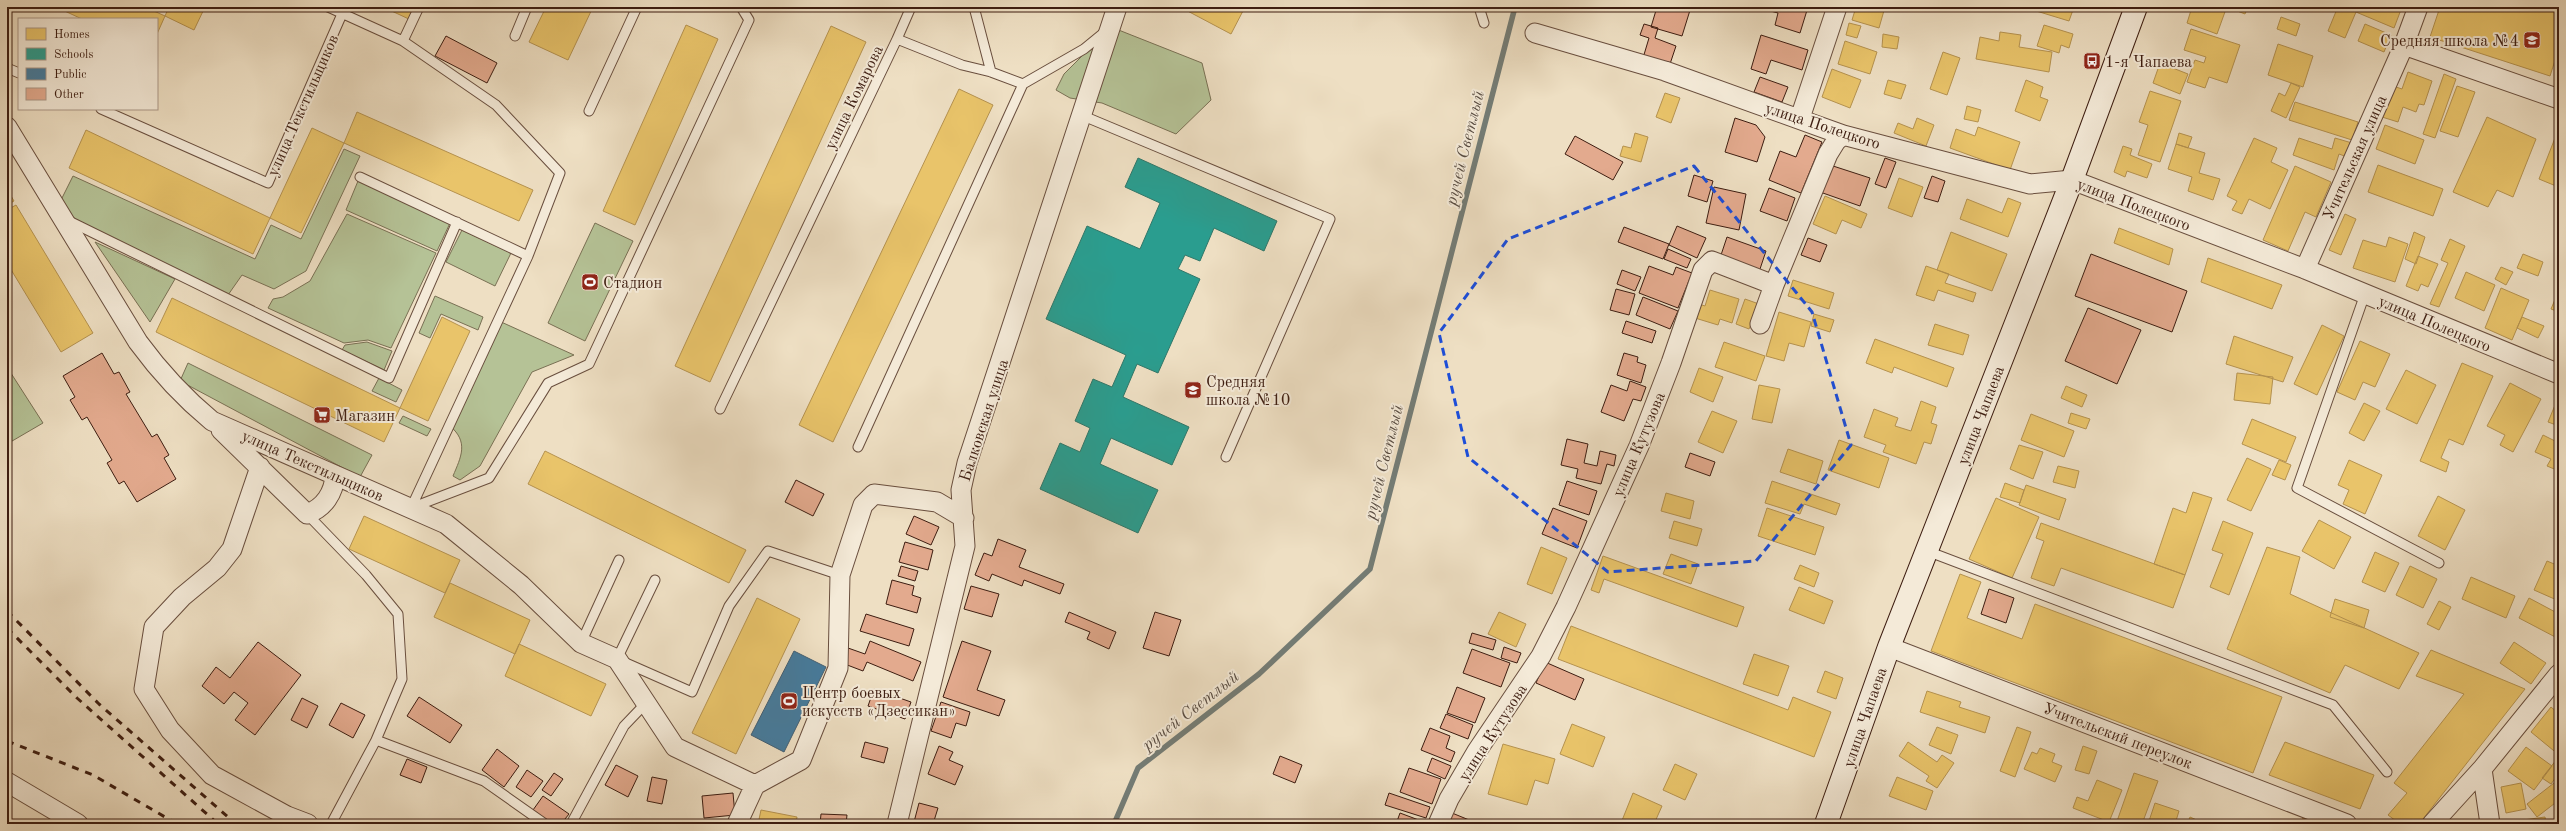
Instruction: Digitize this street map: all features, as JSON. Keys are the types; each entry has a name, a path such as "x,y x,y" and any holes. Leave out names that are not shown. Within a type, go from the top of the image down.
{"street":[{"name":"Балковская улица","path":"897,824 965,546 961,490 967,464 1050,214 1080,115 1090,94 1118,7"},
{"path":"1800,118 1837,7"},
{"name":"улица Чапаева","path":"1826,824 1889,647 2072,180 2136,7"},
{"name":"Учительская улица","path":"2305,269 2404,45 2418,7"},
{"name":"улица Полецкого","path":"1535,33 1665,71 1800,118 1843,135 2030,184 2072,180 2305,269 2559,374"},
{"path":"2404,45 2559,99"},
{"name":"улица Текстильщиков","path":"7,127 138,342 157,368 183,397 212,421 446,524 521,585 581,643 617,659"},
{"path":"1760,324 1774,285 1828,154 1836,141 1843,135"},
{"name":"улица Кутузова","path":"1438,824 1449,799 1474,757 1541,656 1566,607 1639,446 1671,363 1703,270 1712,261 1774,285"},
{"path":"212,421 306,514 318,508 327,500 333,486 335,475"},
{"path":"260,467 232,549 217,568 182,597 154,627 144,689 170,730 212,775 287,816 308,824"},
{"path":"737,824 755,785 801,760 838,668 840,575 863,505 874,494 937,502 964,518"},
{"name":"Учительский переулок","path":"1889,647 2347,824"},
{"path":"617,659 675,747 755,785"},
{"path":"2432,824 2482,769 2559,674"},
{"path":"2482,769 2490,824"},
{"path":"7,782 78,824"}],"lane":[{"name":"улица Текстильщиков","path":"328,7 403,41 496,105 560,173 528,256"},
{"path":"403,41 420,7"},
{"path":"515,36 527,7"},
{"path":"588,111 637,7"},
{"path":"410,508 489,478 548,383 589,364 749,20 741,7"},
{"path":"897,39 911,7"},
{"path":"974,7 991,72"},
{"path":"1479,7 1484,23"},
{"name":"улица Текстильщиков","path":"103,110 268,183 342,14"},
{"path":"858,447 1023,84 1084,49 1111,27"},
{"name":"улица Комарова","path":"720,409 897,39 962,65 991,72 1023,84"},
{"path":"7,68 18,73"},
{"path":"1080,115 1330,219 1226,457"},
{"path":"360,177 528,256 410,508"},
{"path":"61,217 389,378 457,222"},
{"path":"2365,294 2296,488 2439,562"},
{"path":"306,514 366,575 398,614 402,679 376,740 331,824"},
{"name":"улица Текстильщиков","path":"617,659 692,692 729,606 768,551 840,575"},
{"path":"1926,551 2333,705 2387,772"},
{"path":"581,643 619,560"},
{"path":"617,659 655,580"},
{"path":"571,824 624,726 646,703"},
{"path":"376,740 484,781 545,824"}],"highlighted area":[{"path":"1694,166 1812,312 1851,445 1756,561 1608,572 1468,457 1439,333 1508,239"}],"green space":[{"path":"1111,27 1202,63 1211,100 1176,134 1102,103 1070,98 1056,90 1064,74"},
{"path":"344,149 360,156 306,271 274,289 242,275 228,295 56,210 73,176 255,259 271,225 301,239"},
{"path":"358,181 450,223 437,251 346,210"},
{"path":"347,214 436,253 391,348 368,340 344,343 268,308 273,299 283,297 310,281"},
{"name":"Стадион","path":"595,223 633,241 585,341 548,323"},
{"path":"462,230 511,253 495,286 446,262"},
{"path":"95,242 175,279 150,322"},
{"path":"435,296 483,317 478,330 441,314 430,338 419,333"},
{"path":"499,321 574,355 532,372 480,466 460,480 453,476 461,456 462,450 460,438 450,426"},
{"path":"367,342 392,351 384,370 342,350 345,345"},
{"path":"188,363 372,455 360,477 180,381"},
{"path":"7,367 43,423 7,444"},
{"path":"379,378 402,390 396,402 372,391"},
{"path":"403,416 431,429 427,436 399,423"}],"building: Homes":[{"path":"56,7 145,7 165,16 158,32 158,18 80,18"},
{"path":"169,7 205,7 194,30 165,16"},
{"path":"383,7 417,7 411,20"},
{"path":"546,7 593,7 568,60 529,42"},
{"path":"1180,7 1245,7 1231,34"},
{"path":"1856,7 1885,7 1879,28 1852,20"},
{"path":"2034,7 2074,7 2069,21 2033,10"},
{"path":"2192,7 2226,9 2217,34 2187,23"},
{"path":"2227,7 2248,7 2245,14"},
{"path":"2331,7 2402,7 2394,28 2356,12 2345,38 2328,31 2337,9"},
{"path":"2440,7 2559,7 2555,24 2559,25 2559,48 2550,76 2430,37"},
{"path":"2281,17 2300,24 2296,36 2277,29"},
{"path":"1849,23 1861,26 1857,38 1846,35"},
{"path":"2365,24 2391,35 2384,52 2358,41"},
{"path":"686,25 718,39 635,225 603,211"},
{"path":"2044,25 2073,34 2069,48 2061,45 2059,53 2037,46"},
{"path":"831,26 866,42 710,382 675,366"},
{"path":"2191,29 2240,45 2227,83 2209,77 2205,88 2187,82 2195,60 2204,63 2206,57 2184,50"},
{"path":"2000,32 2021,35 2019,47 2052,52 2049,72 1976,59 1980,37 1999,41"},
{"path":"1883,34 1899,37 1897,49 1882,47"},
{"path":"1845,41 1877,52 1870,74 1838,64"},
{"path":"2278,44 2313,56 2303,87 2268,75"},
{"path":"1943,52 1960,58 1947,95 1930,89"},
{"path":"2160,63 2188,74 2180,94 2153,83"},
{"path":"1832,69 1861,80 1850,108 1822,97"},
{"path":"2408,72 2432,81 2424,105 2419,104 2416,112 2403,107 2398,122 2382,117 2393,86 2402,89"},
{"path":"2444,74 2456,79 2435,138 2423,134"},
{"path":"1888,80 1906,85 1901,99 1884,94"},
{"path":"2026,80 2043,87 2040,97 2048,100 2040,121 2015,111"},
{"path":"2291,83 2300,87 2286,118 2271,111 2279,93 2285,96"},
{"path":"2457,86 2475,92 2458,137 2440,131"},
{"path":"959,89 993,105 833,442 799,425"},
{"path":"2150,91 2181,101 2160,162 2138,155 2148,125 2139,122"},
{"path":"1665,93 1680,98 1671,123 1656,117"},
{"path":"2295,102 2358,122 2352,140 2289,120"},
{"path":"1967,106 1981,110 1978,122 1964,119"},
{"path":"357,112 533,190 519,221 344,143"},
{"path":"2487,117 2536,139 2513,197 2497,190 2488,207 2453,192"},
{"path":"1917,118 1934,125 1926,146 1894,133 1898,123 1913,129"},
{"path":"2385,125 2424,140 2415,164 2376,149"},
{"path":"1978,127 2020,142 2010,170 1950,148 1956,129 1975,136"},
{"path":"312,128 344,143 301,233 270,218"},
{"path":"86,130 270,218 253,254 69,168"},
{"path":"1635,133 1648,137 1641,162 1620,156 1623,146 1631,148"},
{"path":"2179,133 2192,137 2188,148 2176,144"},
{"path":"2254,138 2277,148 2271,162 2288,170 2270,209 2249,199 2242,214 2232,210 2237,201 2227,196"},
{"path":"2299,138 2332,149 2335,138 2352,143 2347,157 2339,154 2334,170 2293,155"},
{"path":"2555,138 2559,140 2559,179 2556,186 2539,179"},
{"path":"2176,144 2205,153 2199,173 2220,179 2213,200 2188,191 2192,177 2168,169"},
{"path":"2123,146 2132,149 2130,155 2152,164 2147,178 2127,171 2125,177 2114,172"},
{"path":"2378,165 2443,189 2433,216 2368,192"},
{"path":"2295,166 2331,182 2316,217 2305,212 2288,251 2263,240"},
{"path":"1899,178 1923,187 1912,217 1888,208"},
{"path":"7,189 14,201 7,205"},
{"path":"1825,196 1867,214 1861,228 1842,220 1836,234 1813,224"},
{"path":"2008,198 2021,203 2008,237 1960,219 1967,199 2002,213"},
{"path":"16,205 93,333 61,352 7,263 7,210"},
{"path":"2345,214 2356,219 2341,255 2329,250"},
{"path":"2119,228 2173,249 2169,265 2114,243"},
{"path":"1951,232 2007,254 1992,291 1937,270"},
{"path":"2414,232 2425,237 2416,264 2405,259"},
{"path":"2389,237 2408,244 2395,282 2353,268 2363,240 2386,247"},
{"path":"2450,239 2465,246 2439,307 2430,304 2448,263 2441,260"},
{"path":"2523,254 2543,262 2538,276 2517,268"},
{"path":"2418,256 2438,264 2428,287 2421,284 2418,291 2406,286"},
{"path":"2208,258 2282,285 2272,309 2201,282"},
{"path":"1926,266 1949,274 1945,283 1976,293 1973,302 1938,290 1934,301 1916,295"},
{"path":"2501,267 2513,272 2506,285 2495,279"},
{"path":"2466,272 2495,285 2484,311 2455,298"},
{"path":"1793,280 1834,293 1829,309 1788,296"},
{"path":"2501,288 2529,300 2512,340 2485,328"},
{"path":"1710,290 1739,299 1732,323 1720,319 1718,325 1695,318 1699,304 1705,306"},
{"path":"2559,290 2559,312 2551,309"},
{"path":"172,298 400,408 384,442 156,332"},
{"path":"1745,299 1759,304 1749,329 1736,324"},
{"path":"1779,312 1811,322 1804,347 1789,343 1784,361 1766,356"},
{"path":"1814,314 1834,320 1830,332 1811,326"},
{"path":"442,317 470,331 428,421 400,408"},
{"path":"2522,317 2544,326 2538,338 2517,328"},
{"path":"1935,324 1969,335 1963,355 1928,345"},
{"path":"2322,325 2344,336 2317,395 2294,384"},
{"path":"2234,336 2293,357 2283,382 2226,364"},
{"path":"1875,339 1954,368 1947,387 1894,367 1892,373 1866,363"},
{"path":"2360,341 2390,354 2375,387 2363,382 2355,400 2337,392"},
{"path":"1724,342 1765,356 1756,381 1715,367"},
{"path":"2462,363 2493,376 2463,445 2449,439 2441,458 2449,462 2446,472 2420,461"},
{"path":"1699,368 1723,377 1713,402 1690,392"},
{"path":"2406,370 2436,385 2417,424 2386,409"},
{"path":"2237,373 2273,377 2270,404 2234,400"},
{"path":"2510,383 2541,399 2513,452 2500,445 2505,435 2487,426"},
{"path":"1759,385 1780,389 1772,423 1752,419"},
{"path":"2066,386 2087,395 2082,407 2061,398"},
{"path":"2559,398 2559,426 2548,422"},
{"path":"1921,401 1936,407 1931,423 1937,425 1931,444 1924,442 1916,464 1883,452 1886,445 1864,437 1874,409 1898,418 1895,426 1911,431"},
{"path":"2364,403 2380,411 2364,441 2349,433"},
{"path":"1712,411 1737,421 1723,453 1698,442"},
{"path":"2071,413 2090,419 2086,429 2068,423"},
{"path":"2031,414 2074,431 2064,457 2021,440"},
{"path":"2252,419 2296,437 2286,462 2242,444"},
{"path":"2543,435 2559,443 2559,471 2547,466 2551,459 2535,452"},
{"path":"1839,440 1889,458 1879,488 1828,470"},
{"path":"2019,445 2043,452 2033,479 2010,469"},
{"path":"1788,449 1823,461 1816,484 1780,472"},
{"path":"545,451 746,550 729,583 528,484"},
{"path":"2247,458 2271,469 2251,511 2227,500"},
{"path":"2279,460 2291,465 2285,480 2272,475"},
{"path":"2349,460 2382,475 2365,514 2343,504 2349,490 2338,485"},
{"path":"2058,466 2079,471 2075,488 2053,482"},
{"path":"1772,481 1840,504 1836,515 1804,504 1800,514 1765,503"},
{"path":"2005,483 2024,490 2020,503 2000,497"},
{"path":"2026,485 2066,499 2059,520 2019,505"},
{"path":"2193,492 2212,498 2185,575 2154,564 2173,508 2186,513"},
{"path":"1666,493 1694,501 1690,519 1661,511"},
{"path":"2438,496 2465,510 2445,550 2418,536"},
{"path":"1996,498 2039,517 2012,578 1969,559"},
{"path":"1767,508 1824,527 1815,555 1758,536"},
{"path":"364,516 460,560 445,593 349,549"},
{"path":"2319,520 2351,537 2334,569 2302,551"},
{"path":"1674,521 1702,529 1697,546 1669,538"},
{"path":"2223,521 2253,533 2229,595 2210,587 2223,554 2212,550"},
{"path":"2041,523 2185,575 2173,608 2061,568 2054,586 2031,578 2044,541 2036,538"},
{"path":"1541,547 1567,558 1552,594 1527,584"},
{"path":"2267,547 2300,557 2290,594 2419,653 2399,689 2345,665 2330,693 2227,649"},
{"path":"2375,552 2399,563 2385,592 2362,582"},
{"path":"1671,554 1698,564 1691,584 1663,574"},
{"path":"1603,556 1744,607 1737,627 1604,579 1599,593 1591,590"},
{"path":"2547,561 2559,566 2559,601 2534,590"},
{"path":"1800,565 1819,573 1814,587 1794,579"},
{"path":"2410,566 2437,579 2423,608 2396,595"},
{"path":"1960,574 1981,582 1967,618 2022,639 2035,604 2282,697 2253,773 1931,651"},
{"path":"2471,577 2515,596 2506,618 2462,599"},
{"path":"450,583 530,620 515,654 434,617"},
{"path":"1799,587 1833,601 1824,624 1789,610"},
{"path":"757,598 800,619 736,754 692,733"},
{"path":"2529,598 2559,614 2559,639 2519,618"},
{"path":"2335,599 2369,610 2364,628 2330,617"},
{"path":"2439,601 2451,607 2439,630 2427,624"},
{"path":"1499,612 1526,624 1516,647 1488,634"},
{"path":"1571,626 1788,710 1793,697 1831,712 1814,757 1558,659"},
{"path":"2514,642 2546,663 2531,684 2500,663"},
{"path":"519,644 606,684 591,716 505,676"},
{"path":"2431,650 2525,689 2419,824 2400,824 2388,815 2407,793 2394,783 2464,694 2416,676"},
{"path":"1754,654 1789,666 1778,696 1743,684"},
{"path":"1825,671 1843,678 1836,699 1817,692"},
{"path":"1927,691 1961,702 1959,707 1990,717 1985,733 1920,712"},
{"path":"2551,707 2559,714 2559,755 2531,732"},
{"path":"1572,724 1605,737 1593,767 1560,754"},
{"path":"1937,727 1958,735 1951,754 1929,745"},
{"path":"2017,727 2031,732 2015,777 2000,771"},
{"path":"1908,742 1937,762 1942,755 1954,763 1937,788 1926,781 1929,776 1899,756"},
{"path":"2285,742 2374,775 2360,809 2269,775"},
{"path":"1503,744 1555,759 1548,784 1535,780 1527,805 1488,794"},
{"path":"2083,746 2097,751 2089,774 2075,770"},
{"path":"2526,747 2552,766 2534,790 2508,771"},
{"path":"2040,748 2055,754 2052,762 2062,766 2055,782 2024,769 2032,752 2037,754"},
{"path":"2557,759 2559,761 2559,773 2551,784 2542,778"},
{"path":"1675,764 1697,774 1685,800 1663,790"},
{"path":"2134,773 2158,781 2142,824 2116,824"},
{"path":"1897,777 1933,791 1926,810 1889,796"},
{"path":"2097,780 2122,790 2109,822 2073,808 2077,797 2088,801"},
{"path":"2521,783 2526,809 2506,813 2501,787"},
{"path":"2554,783 2559,789 2559,800 2537,817 2527,804"},
{"path":"1633,793 1662,806 1654,824 1621,823"},
{"path":"2155,803 2179,811 2175,824 2148,824"},
{"path":"761,810 797,817 796,824 758,824"},
{"path":"2190,817 2201,822 2200,824 2187,824"},
{"path":"2545,817 2546,824 2516,824 2516,821"},
{"path":"2303,818 2318,824 2300,824"}],"building: Schools":[{"path":"1138,158 1277,221 1264,251 1214,228 1200,261 1185,255 1178,269 1200,279 1158,373 1137,364 1123,397 1189,427 1172,465 1111,438 1100,464 1158,490 1138,533 1040,489 1060,443 1080,452 1090,428 1075,421 1093,379 1112,387 1126,355 1046,319 1087,226 1140,249 1160,203 1125,187"}],"building: Public":[{"name":"Центр боевых искусств «Дзессикан»","path":"794,651 826,667 784,752 751,735"}],"building: Other":[{"path":"1657,7 1691,7 1682,36 1651,27"},
{"path":"1808,7 1800,33 1775,25 1778,13 1759,8"},
{"path":"1644,24 1658,28 1655,38 1676,46 1669,67 1643,58 1649,38 1640,35"},
{"path":"1761,35 1808,50 1802,70 1771,60 1766,74 1751,69"},
{"path":"446,36 497,63 487,83 435,56"},
{"path":"1760,77 1788,87 1782,102 1754,92"},
{"path":"1735,118 1756,125 1765,137 1757,162 1725,152"},
{"path":"1805,135 1822,142 1801,193 1769,180 1780,151 1796,157"},
{"path":"1575,136 1623,162 1613,180 1565,154"},
{"path":"1885,158 1896,162 1886,188 1875,184"},
{"path":"1830,165 1870,178 1860,206 1820,192"},
{"path":"1694,175 1713,181 1707,202 1688,196"},
{"path":"1932,176 1945,181 1938,202 1924,198"},
{"path":"1714,187 1746,194 1739,230 1706,223"},
{"path":"1769,188 1795,198 1787,221 1760,211"},
{"path":"1677,226 1706,238 1697,258 1669,245"},
{"path":"1624,227 1669,244 1663,259 1618,242"},
{"path":"1727,237 1766,251 1759,272 1720,258"},
{"path":"1808,238 1827,245 1820,262 1801,255"},
{"path":"1668,249 1691,259 1687,268 1664,259"},
{"path":"2091,254 2187,291 2172,332 2075,296"},
{"path":"1649,266 1673,275 1676,267 1692,273 1678,308 1639,293"},
{"path":"1622,270 1641,277 1635,291 1617,284"},
{"path":"1616,289 1635,294 1629,315 1610,310"},
{"path":"1643,297 1678,311 1670,329 1636,315"},
{"path":"2088,308 2141,330 2117,384 2065,361"},
{"path":"1626,321 1656,331 1652,343 1622,333"},
{"path":"102,353 114,374 119,372 130,392 126,394 152,437 157,434 169,455 164,458 176,479 137,502 124,481 119,484 107,463 112,460 87,417 82,420 70,400 75,397 63,376"},
{"path":"1624,353 1638,357 1637,362 1646,365 1641,383 1617,375"},
{"path":"1630,381 1646,387 1641,401 1633,399 1624,421 1601,412 1611,385 1627,391"},
{"path":"1567,439 1588,444 1584,463 1597,466 1600,451 1616,455 1614,466 1607,464 1601,484 1576,478 1578,469 1561,465"},
{"path":"1690,453 1715,462 1710,476 1685,467"},
{"path":"796,480 824,494 813,516 785,502"},
{"path":"1567,481 1597,491 1589,515 1559,505"},
{"path":"1553,508 1587,521 1577,548 1542,534"},
{"path":"914,516 939,527 931,545 906,534"},
{"path":"998,539 1026,550 1019,567 1064,584 1060,594 1024,580 1022,586 992,574 989,581 975,575 984,553 992,556"},
{"path":"905,542 933,550 928,570 899,562"},
{"path":"901,566 918,571 915,581 898,576"},
{"path":"892,580 914,586 912,595 921,598 917,613 886,604"},
{"path":"971,586 999,594 992,617 964,609"},
{"path":"1989,589 2014,598 2006,623 1981,614"},
{"path":"1069,612 1116,632 1109,649 1087,639 1090,632 1065,622"},
{"path":"1155,612 1181,620 1169,656 1143,648"},
{"path":"866,614 914,629 909,646 860,631"},
{"path":"1472,633 1496,640 1493,650 1469,643"},
{"path":"870,641 921,662 913,681 867,662 863,671 842,663 848,648 865,654"},
{"path":"962,641 991,651 977,690 1005,700 999,716 943,697"},
{"path":"258,642 301,675 255,735 235,720 248,703 234,692 224,704 202,686 216,667 230,678"},
{"path":"1504,647 1521,653 1517,663 1501,658"},
{"path":"1472,649 1510,663 1501,687 1463,673"},
{"path":"1545,662 1584,679 1575,700 1536,683"},
{"path":"1457,687 1485,698 1475,723 1447,713"},
{"path":"874,689 911,702 905,719 868,706"},
{"path":"419,697 462,725 450,743 407,716"},
{"path":"302,698 318,706 307,728 291,720"},
{"path":"941,702 970,712 966,726 956,723 951,738 931,731"},
{"path":"341,703 365,715 353,738 329,725"},
{"path":"1446,714 1473,725 1468,739 1440,728"},
{"path":"1430,728 1450,736 1446,748 1455,752 1451,762 1421,750"},
{"path":"865,742 888,748 884,763 861,757"},
{"path":"939,746 953,752 949,760 963,766 955,785 928,774"},
{"path":"497,749 519,766 504,787 482,770"},
{"path":"1280,756 1302,765 1295,783 1273,774"},
{"path":"1432,758 1451,766 1445,779 1427,771"},
{"path":"407,759 427,767 421,783 400,775"},
{"path":"616,765 638,776 628,797 605,785"},
{"path":"1409,768 1441,779 1432,804 1400,792"},
{"path":"527,770 543,781 531,797 516,787"},
{"path":"554,773 563,779 551,796 542,790"},
{"path":"652,777 667,780 662,804 647,801"},
{"path":"733,793 735,815 704,818 702,796"},
{"path":"1389,793 1430,807 1426,818 1385,805"},
{"path":"543,796 569,814 561,824 553,824 533,810"},
{"path":"919,803 938,808 933,824 914,822"},
{"path":"1400,813 1424,822 1423,824 1396,824"},
{"path":"1452,813 1479,824 1448,824"},
{"path":"821,814 847,815 846,824 820,824"}],"waterway":[{"name":"ручей Светлый","path":"1114,824 1138,768 1259,674 1370,569 1515,7"}],"railway":[{"path":"7,611 99,704 236,824"},
{"path":"7,628 77,698 218,824"},
{"path":"7,741 93,775 177,824"}],"place":[{"name":"Средняя школа №4","path":"2532,40"},
{"name":"1-я Чапаева","path":"2092,61"},
{"name":"Стадион","path":"590,282"},
{"name":"Средняя школа №10","path":"1193,390"},
{"name":"Магазин","path":"322,415"},
{"name":"Центр боевых искусств «Дзессикан»","path":"789,701"}]}
